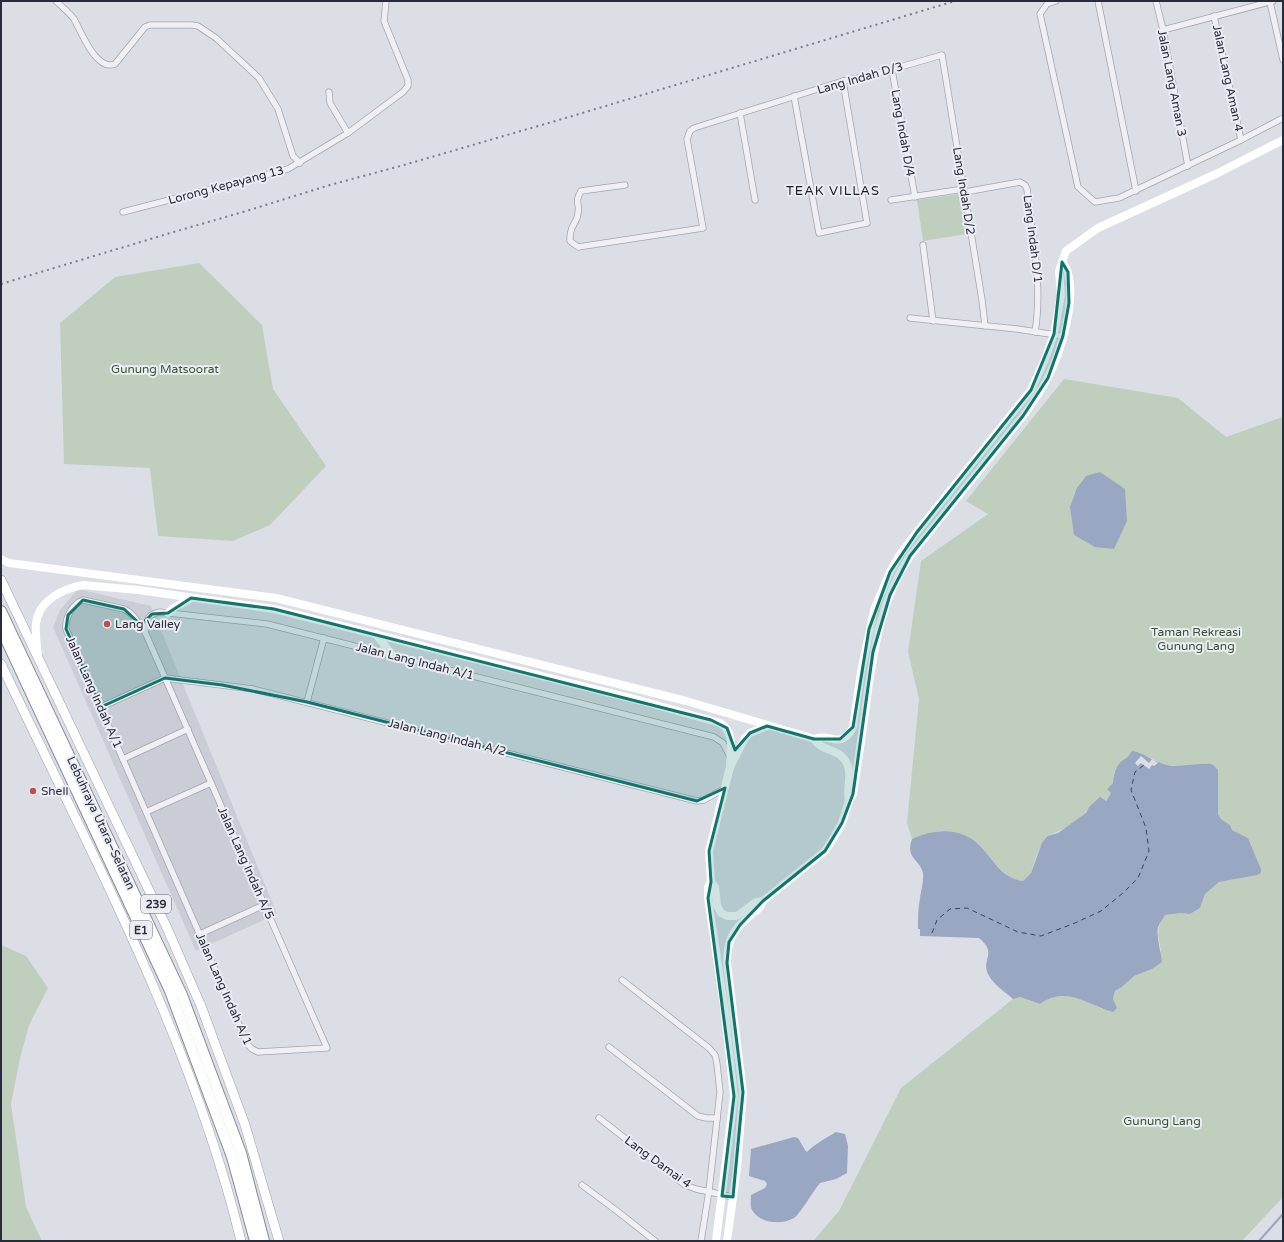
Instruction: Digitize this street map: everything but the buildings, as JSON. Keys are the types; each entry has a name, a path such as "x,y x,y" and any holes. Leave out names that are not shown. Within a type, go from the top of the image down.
{"highway":[{"name":"Lebuhraya Utara–Selatan","path":"1,612 182,995 241,1153 264,1241"},
{"name":"Lebuhraya Utara–Selatan","path":"1,629 170,990 232,1157 255,1241"}],"main road":[{"name":"239","path":"1,580 167,928 201,1006 245,1125 279,1241"},
{"path":"1,664 118,908 168,1021 203,1114 241,1241"}],"street":[{"path":"56,1 71,15 92,51 100,62 106,65 112,65 118,61 145,27 150,25 198,26 216,38 249,67 265,87 278,109 293,156 300,163"},
{"name":"Lorong Kepayang 13","path":"122,212 288,170 348,133 403,92 408,86 408,80 384,21 386,1"},
{"path":"1056,1 1047,4 1040,14 1078,187 1095,202 1119,198 1136,191 1283,118"},
{"path":"1098,1 1136,191"},
{"name":"Jalan Lang Aman 3","path":"1156,1 1163,30 1188,166"},
{"path":"1163,30 1271,1 1283,60"},
{"name":"Jalan Lang Aman 4","path":"1214,16 1241,140"},
{"name":"Lang Indah D/3","path":"625,184 581,191 577,198 579,211 570,232 570,242 578,247 703,228 688,139 690,131 694,128 843,81 892,70 942,55"},
{"name":"Lang Indah D/2","path":"942,55 985,326"},
{"name":"Lang Indah D/4","path":"892,70 915,197"},
{"path":"794,96 820,233 867,223 843,81"},
{"path":"329,92 330,103 348,133"},
{"path":"740,113 755,200"},
{"path":"1,559 9,563 282,599 686,701 814,739 820,737 835,740 840,739 848,735 853,727 869,629 874,610 890,572 899,556 917,532 1027,395 1040,373 1054,334 1061,295 1059,271 1064,253 1098,228 1216,174 1283,140"},
{"name":"Lang Indah D/1","path":"964,191 1020,182 1025,185 1039,289 1035,332"},
{"path":"891,200 964,191"},
{"path":"923,245 933,321"},
{"path":"727,1241 737,1168 743,1092 728,967 728,947 730,938 740,924 761,906 763,901 825,851 842,823 849,801 853,794 876,641 884,608 900,573 910,556 1022,416 1038,394 1054,364 1063,336 1070,293 1068,272 1062,262"},
{"path":"910,318 1063,336"},
{"name":"Jalan Lang Indah A/1","path":"38,657 36,625 40,612 50,598 70,588 83,585 138,590 274,609 642,701 720,723 727,728 732,743 730,767"},
{"path":"168,612 173,607 187,602 191,598"},
{"name":"Jalan Lang Indah A/1","path":"145,632 134,615 124,608 83,600 76,604 68,614 66,624 66,629 248,1044 252,1049 258,1052 327,1048"},
{"name":"Jalan Lang Indah A/1","path":"145,632 146,621 150,616 160,612 267,624 714,737 724,743 730,756"},
{"name":"Jalan Lang Indah A/5","path":"145,632 327,1048"},
{"path":"376,634 392,655"},
{"path":"308,702 324,638"},
{"path":"100,707 165,678"},
{"name":"Jalan Lang Indah A/2","path":"165,678 253,689 697,801 704,800 724,789"},
{"path":"763,901 756,902 736,916 724,915 718,908 715,887 712,882 709,851 730,767 745,738 750,733 767,726"},
{"path":"123,759 188,729"},
{"path":"814,739 821,747 835,752 844,759 849,772 847,794 849,801"},
{"path":"146,812 211,783"},
{"path":"712,882 708,887 708,898 724,1006 734,1096 716,1241"},
{"path":"200,934 264,905"},
{"path":"622,980 709,1048 714,1055 720,1086 718,1118 702,1241"},
{"path":"609,1047 698,1116 718,1118"},
{"name":"Lang Damai 4","path":"599,1118 685,1185 722,1196 733,1197"},
{"path":"582,1185 655,1241"}],"highlighted area":[{"path":"1062,262 1068,272 1069,303 1063,336 1048,378 1023,416 910,556 890,595 873,652 853,794 842,823 825,851 763,901 740,925 729,942 727,963 743,1092 733,1197 722,1196 734,1096 708,898 711,882 709,851 725,788 697,801 307,702 222,685 165,678 101,707 66,629 68,615 83,600 124,609 141,625 152,614 168,613 191,598 274,609 711,720 727,728 735,750 750,733 767,726 814,739 840,739 853,727 869,629 890,572 917,532 1031,390 1054,334"}],"shaded area":[{"path":"78,589 151,606 277,914 196,951 53,627 60,610"}],"green space":[{"path":"960,194 967,234 923,241 917,200"},
{"name":"Gunung Matsoorat","path":"199,263 262,325 273,389 326,466 270,525 233,541 158,536 150,468 64,464 60,323 115,277"},
{"path":"1064,379 1178,398 1226,437 1283,417 1283,1197 1242,1241 813,1241 839,1211 901,1088 1013,999 1020,997 1040,1004 1054,997 1068,996 1083,1000 1102,1009 1113,999 1115,991 1134,976 1152,969 1161,951 1158,935 1159,926 1165,915 1181,913 1190,914 1200,908 1205,894 1219,882 1261,873 1261,869 1248,838 1232,830 1230,825 1221,819 1218,814 1218,805 1210,764 1186,766 1163,765 1152,758 1130,754 1115,771 1113,783 1107,789 1111,793 1105,801 1089,807 1086,812 1076,821 1058,832 1046,836 1036,857 1031,873 1023,881 1015,880 1008,876 993,862 981,847 939,831 912,839 907,823 919,699 908,652 921,561 988,514 966,501"},
{"path":"1,945 26,956 48,988 29,1025 20,1058 11,1104 26,1207 42,1241 1,1241"}],"water":[{"path":"1100,472 1125,489 1127,521 1114,549 1095,547 1074,535 1070,507 1077,488 1086,476"},
{"path":"1133,751 1168,765 1178,766 1211,764 1215,767 1218,770 1218,814 1221,819 1230,825 1232,830 1248,838 1261,869 1261,873 1219,882 1205,894 1200,908 1190,914 1181,913 1165,915 1158,927 1158,939 1162,962 1152,969 1134,976 1115,991 1113,999 1117,1008 1113,1012 1086,1001 1068,996 1059,996 1040,1004 1020,997 1013,999 990,978 986,969 988,956 987,948 985,943 979,938 920,936 920,929 918,929 918,914 923,873 910,851 912,839 921,835 940,831 949,831 966,836 974,840 1004,873 1016,880 1023,881 1031,873 1042,843 1047,836 1058,833 1086,813 1089,807 1100,797 1106,801 1111,793 1107,789 1113,783 1114,774 1117,768 1120,763"},
{"path":"836,1132 845,1134 848,1146 847,1173 836,1179 820,1183 800,1212 794,1218 784,1222 772,1222 766,1221 756,1215 751,1208 751,1195 765,1188 767,1184 765,1181 749,1176 751,1149 794,1137 798,1138 807,1152"}],"pier":[{"path":"1141,756 1149,763 1152,759 1158,763 1154,766 1152,765 1149,769 1141,763 1138,766 1135,763"}],"waterway":[{"path":"1259,1241 1283,1214"}],"ferry route":[{"path":"932,933 937,920 950,909 967,908 1018,932 1041,936 1101,911 1123,893 1138,878 1149,851 1146,828 1131,790 1135,772 1144,765"}],"railway":[{"path":"1,284 330,185 569,117 955,1"}],"place":[{"name":"Lang Valley","path":"107,624"},
{"name":"Shell","path":"33,791"}],"district":[{"name":"TEAK VILLAS","path":"833,190"}],"park label":[{"name":"Taman Rekreasi Gunung Lang","path":"1196,639"},
{"name":"Gunung Lang","path":"1162,1121"}]}
